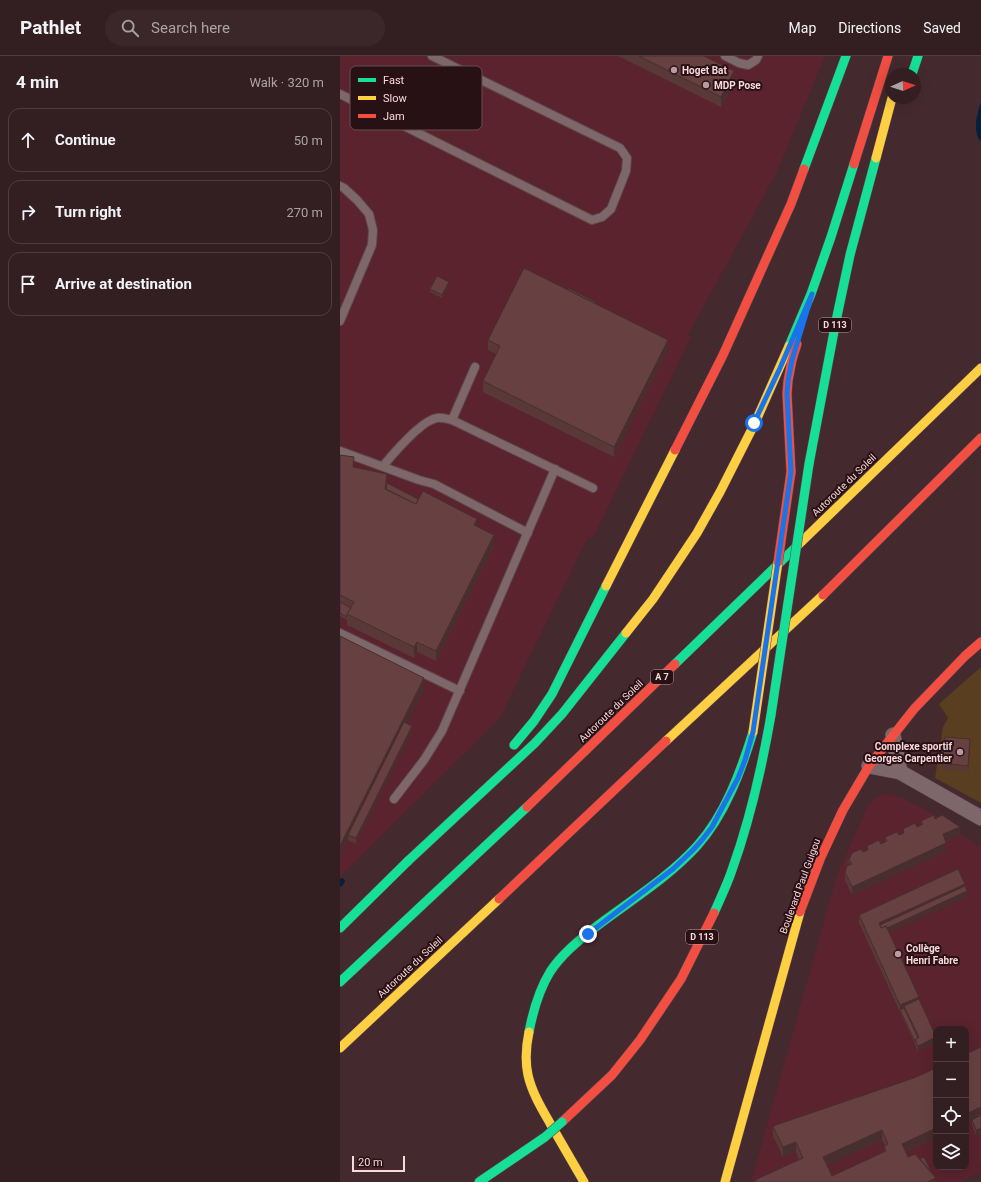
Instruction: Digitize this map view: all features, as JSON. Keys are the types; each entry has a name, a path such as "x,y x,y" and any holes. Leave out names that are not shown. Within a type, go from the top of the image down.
{"main road":[{"path":"508,751 540,714 552,694 723,355 791,204 846,56"},
{"path":"584,1182 540,1106 532,1089 528,1074 527,1055 529,1029 535,1003 554,966 568,951 673,869 702,840 712,827 738,778 745,760 753,732 791,472 787,394 792,360 888,56"},
{"path":"914,68 918,56"},
{"name":"D 113","path":"479,1182 545,1137 595,1092 620,1066 640,1040 681,979 711,919 732,871 752,803 765,749 809,464 836,321 850,254 890,104"},
{"path":"868,189 900,105"},
{"path":"340,928 408,861 535,743 562,714 653,599 697,533 720,492 780,368 812,294"},
{"name":"Autoroute du Soleil","path":"340,982 552,784 981,368"},
{"name":"Autoroute du Soleil","path":"340,1048 833,585 981,438"},
{"name":"Boulevard Paul Guigou","path":"725,1182 797,921 821,857 843,810 869,766 914,709 965,656 981,642"},
{"path":"408,861 482,780"}],"street":[{"path":"893,735 900,772"},
{"path":"869,766 900,772 981,818"}],"lane":[{"path":"432,56 452,66"},
{"path":"725,56 739,63 748,65 756,60 758,56"},
{"path":"412,130 592,220 602,218 611,210 626,171 627,158 620,148 482,80"},
{"path":"340,94 350,99"},
{"path":"340,186 358,200 369,214 373,230 372,245 340,322"},
{"path":"452,420 475,367"},
{"path":"383,466 397,449 427,422 437,417 452,420 593,488"},
{"path":"340,451 434,484 528,533"},
{"path":"394,799 424,760 442,730 555,469"},
{"path":"340,632 460,691"}],"shaded area":[{"path":"340,56 825,56 777,172 688,335 691,337 594,536 587,539 500,718 340,877"},
{"name":"Complexe sportif Georges Carpentier","path":"981,667 981,803 935,778 943,727 948,718 939,704"},
{"name":"Collège Henri Fabre","path":"883,794 900,797 945,820 943,823 981,847 981,1172 960,1182 751,1182 836,878 867,807 873,799"}],"water":[{"path":"981,102 981,142 978,138 976,122"}],"building":[{"path":"639,56 704,56 734,71 721,97"},
{"path":"524,268 668,340 614,447 483,381 500,346 488,340"},
{"path":"437,276 449,282 442,295 430,289"},
{"path":"568,288 596,302 595,303 568,290"},
{"path":"340,455 354,457 353,467 387,474 385,489 416,504 423,491 477,519 474,525 494,535 436,651 417,642 414,647 347,614 354,602 340,595"},
{"path":"387,483 418,499 416,504 386,489"},
{"path":"340,602 351,608 347,614 347,617 340,613"},
{"path":"340,636 424,678 340,846"},
{"path":"404,722 412,726 356,838 348,835"},
{"path":"945,737 970,739 968,766 942,763"},
{"path":"934,815 935,819 942,815 960,827 943,834 946,843 852,887 845,872 847,866 852,864 849,860 852,853 861,849 863,852 868,850 867,846 879,840 881,844 887,841 885,837 897,832 899,835 904,833 903,829 915,823 917,827 923,824 921,821"},
{"path":"958,869 965,884 879,923 881,928 886,926 919,997 900,1005 859,915"},
{"path":"965,886 967,891 887,928 886,926 881,928 880,925"},
{"path":"919,999 933,1030 933,1038 918,1046 915,1039 919,1037 904,1006"},
{"path":"904,1008 918,1038 915,1039 915,1042 900,1010"},
{"path":"981,1047 981,1107 969,1113 969,1062 969,1053"},
{"path":"933,1069 933,1129 902,1144 908,1157 915,1154 936,1178 927,1182 756,1182 755,1180 803,1158 796,1142 783,1147 773,1126 914,1078","holes":["882,1130 888,1144 884,1146 886,1151 832,1176 823,1157"]},
{"path":"981,1115 981,1128 976,1130 972,1120"},
{"path":"924,1157 932,1173 920,1159"}],"traffic: fast":[{"path":"804,169 846,56"},
{"path":"914,68 918,56"},
{"path":"809,464 850,255 876,158"},
{"path":"789,346 811,294 854,164"},
{"path":"771,715 809,464"},
{"path":"675,664 797,546"},
{"path":"514,745 534,721 552,694 606,586"},
{"path":"408,861 535,743 562,714 626,633"},
{"path":"714,913 730,876 750,813 764,754 771,715"},
{"path":"529,1032 543,986 550,972 564,954 593,929 673,869 707,834 716,821 731,792 753,732"},
{"path":"340,982 527,807"},
{"path":"340,928 408,861"},
{"path":"545,1137 562,1122"},
{"path":"479,1182 545,1137"}],"traffic: slow":[{"path":"876,158 890,104"},
{"path":"626,633 653,599 697,533 720,492 755,423 789,346"},
{"path":"797,546 981,368"},
{"path":"606,586 675,450"},
{"path":"753,732 778,562"},
{"path":"666,741 823,595"},
{"path":"340,1048 499,899"},
{"path":"725,1182 800,912"},
{"path":"529,1032 526,1064 532,1088 544,1113 584,1182"}],"traffic: jam":[{"path":"854,164 888,56"},
{"path":"675,450 723,355 791,204 804,169"},
{"path":"791,472 787,394 792,360 797,344"},
{"path":"823,595 981,438"},
{"path":"778,562 791,472"},
{"path":"800,912 821,857 843,810 869,766 914,709 965,656 981,642"},
{"path":"527,807 675,664"},
{"path":"499,899 666,741"},
{"path":"562,1122 612,1075 640,1040 681,979 714,913"}],"place":[{"name":"Hoget Bat","path":"674,70"},
{"name":"MDP Pose","path":"706,85"},
{"name":"Complexe sportif Georges Carpentier","path":"960,752"},
{"name":"Collège Henri Fabre","path":"898,954"}],"route":[{"path":"588,934 673,869 693,850 712,827 738,778 745,760 753,732 791,472 787,394 788,381 792,360 812,294 754,423"}]}
